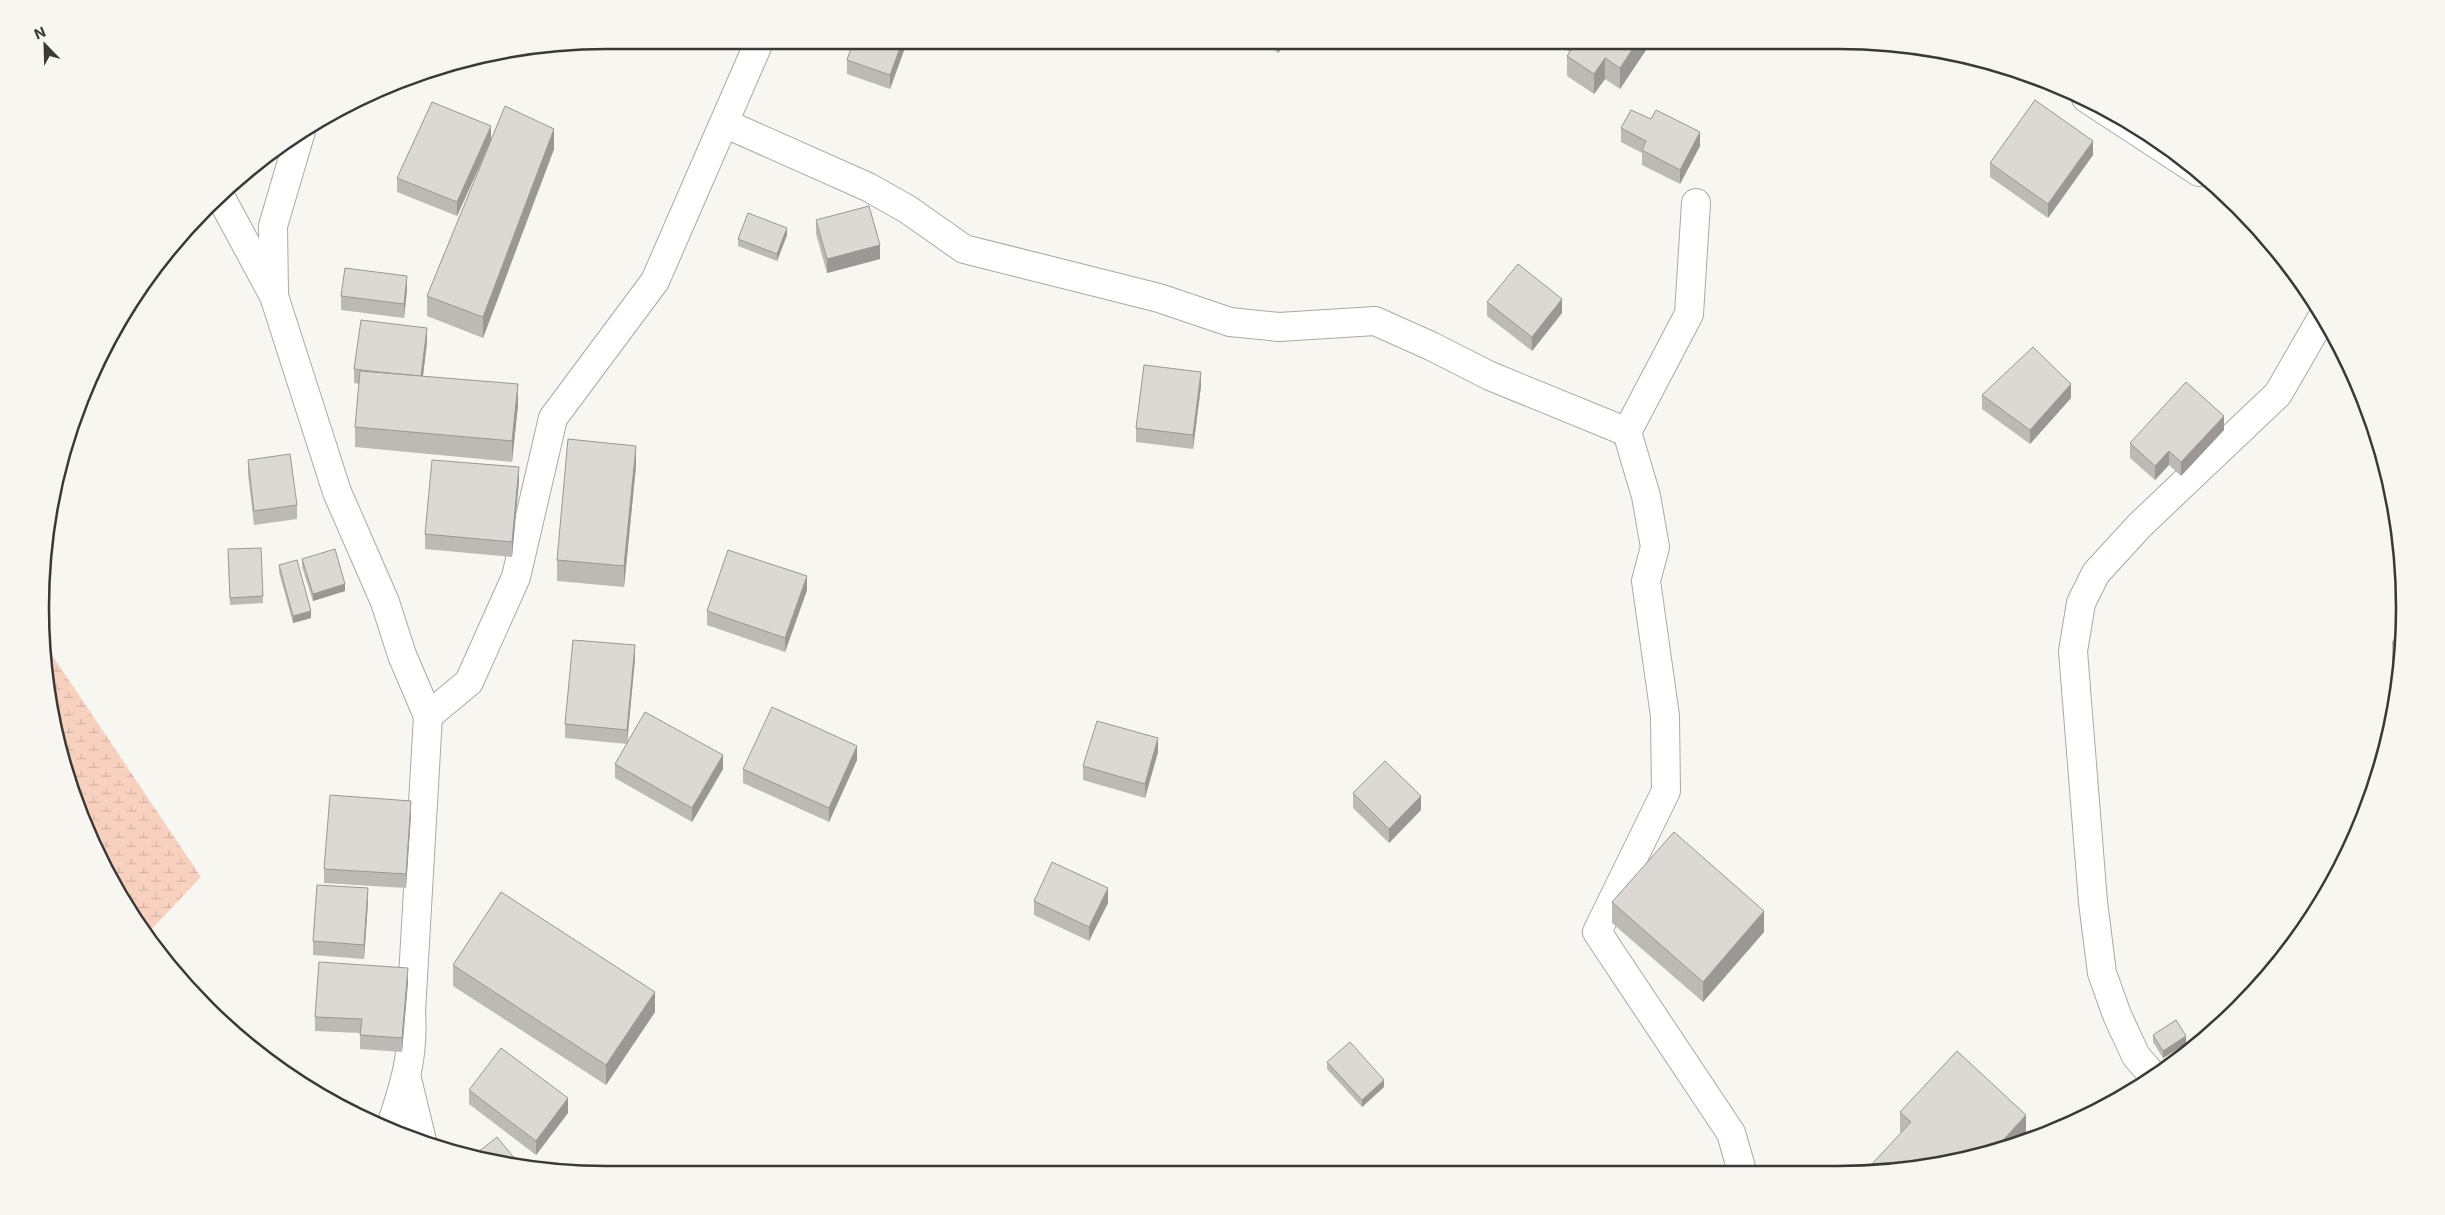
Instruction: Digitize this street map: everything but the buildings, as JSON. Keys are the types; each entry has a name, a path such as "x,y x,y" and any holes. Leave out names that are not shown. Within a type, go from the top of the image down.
{"street":[{"path":"428,716 469,682 516,577 553,418 655,281 756,49"},
{"path":"724,123 868,187 908,209 964,249 1159,298 1230,322 1279,326 1375,322 1430,346 1490,376 1627,432"},
{"path":"274,296 273,226 298,143"},
{"path":"223,202 274,296 337,492 385,602 402,655 428,716 411,1012 412,1051 392,1123"},
{"path":"1696,203 1689,314 1627,432 1646,496 1655,547 1646,581 1666,716 1666,791 1597,932 1730,1133 1740,1166"},
{"path":"2149,1071 2136,1056 2117,1015 2102,973 2093,902 2073,651 2081,603 2096,573 2140,525 2278,394 2318,324"},
{"path":"406,1078 420,1134"}],"green space":[{"path":"51,654 201,877 151,930 106,855 78,787 59,717"}]}
